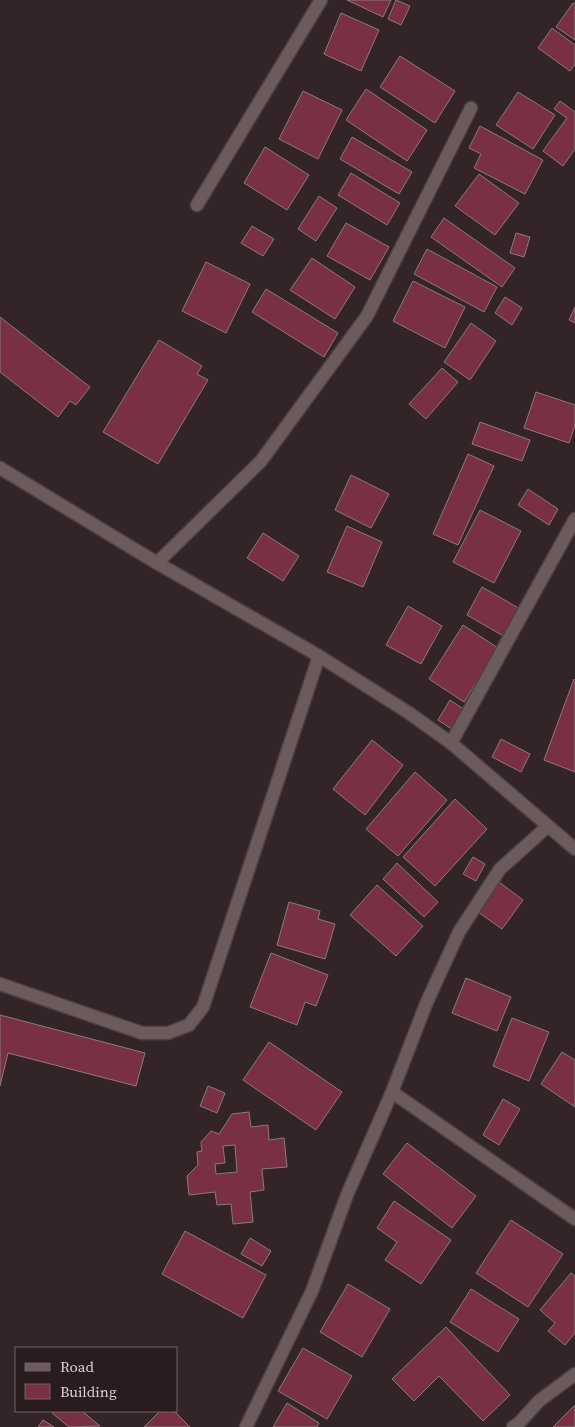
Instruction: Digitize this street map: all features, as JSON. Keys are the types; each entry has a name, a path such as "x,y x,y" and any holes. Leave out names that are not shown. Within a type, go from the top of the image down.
{"street":[{"path":"197,205 321,0"},
{"path":"157,563 261,461 367,316 471,108"},
{"path":"0,468 157,563 319,656 409,713 451,742 575,849"},
{"path":"451,742 575,519"},
{"path":"0,984 142,1034 168,1033 189,1025 203,1007 319,656"},
{"path":"246,1427 312,1291 347,1195 392,1092 426,1004 459,932 500,869 548,826"},
{"path":"392,1092 575,1219"},
{"path":"513,1427 539,1401 575,1374"}],"building":[{"path":"347,0 391,0 383,17"},
{"path":"396,0 410,6 401,25 388,19"},
{"path":"573,3 575,4 575,40 556,27"},
{"path":"341,13 379,30 361,71 324,54"},
{"path":"552,28 575,45 575,64 570,71 538,48"},
{"path":"400,56 455,91 435,123 380,87"},
{"path":"366,89 427,130 407,161 346,120"},
{"path":"303,91 342,110 318,159 279,139"},
{"path":"518,92 555,115 533,149 496,125"},
{"path":"560,101 575,112 575,149 563,166 543,151 567,118 554,109"},
{"path":"480,126 543,160 525,194 474,168 481,154 469,148"},
{"path":"352,137 412,172 399,194 340,159"},
{"path":"265,147 309,175 287,210 244,183"},
{"path":"351,173 400,203 387,225 338,195"},
{"path":"479,174 519,203 495,235 455,206"},
{"path":"319,196 337,208 316,241 298,229"},
{"path":"444,218 515,268 502,287 431,237"},
{"path":"346,223 389,247 370,280 327,256"},
{"path":"252,226 274,239 263,256 241,243"},
{"path":"516,233 530,237 524,257 510,253"},
{"path":"427,249 497,287 484,312 414,274"},
{"path":"312,258 355,287 335,319 290,290"},
{"path":"206,262 250,284 226,333 182,311"},
{"path":"413,281 465,307 445,348 393,321"},
{"path":"266,289 338,333 324,357 252,312"},
{"path":"505,297 522,308 512,325 495,313"},
{"path":"575,307 575,323 569,320"},
{"path":"0,317 90,387 76,405 70,401 58,417 0,372"},
{"path":"471,323 496,341 470,380 444,362"},
{"path":"159,340 202,366 197,374 208,380 158,464 103,432"},
{"path":"442,368 458,382 426,419 409,404"},
{"path":"536,392 575,405 575,425 569,443 524,428"},
{"path":"480,422 530,440 522,461 472,444"},
{"path":"468,454 494,466 458,545 433,534"},
{"path":"351,475 389,494 371,528 335,510"},
{"path":"528,489 558,509 549,525 518,505"},
{"path":"480,510 521,531 494,583 453,562"},
{"path":"347,526 382,542 363,587 327,572"},
{"path":"263,533 299,556 283,581 247,558"},
{"path":"482,587 522,610 507,638 467,615"},
{"path":"408,606 442,626 421,664 386,645"},
{"path":"463,625 498,648 464,702 429,679"},
{"path":"575,680 575,772 544,760"},
{"path":"450,700 465,710 453,730 438,720"},
{"path":"501,739 530,754 521,772 492,757"},
{"path":"372,740 403,765 365,815 333,789"},
{"path":"415,772 447,800 398,856 366,829"},
{"path":"455,799 487,829 435,886 403,857"},
{"path":"473,857 485,864 476,881 463,874"},
{"path":"397,863 438,902 424,917 383,879"},
{"path":"499,882 523,900 502,929 478,912"},
{"path":"377,885 423,926 396,956 350,915"},
{"path":"289,902 320,911 318,919 335,924 325,959 277,945"},
{"path":"271,953 328,975 316,1006 305,1002 297,1025 250,1007"},
{"path":"466,978 511,997 497,1031 452,1013"},
{"path":"0,1015 145,1053 136,1086 8,1053 0,1086"},
{"path":"512,1018 549,1032 529,1081 493,1066"},
{"path":"269,1042 342,1092 316,1130 243,1080"},
{"path":"562,1052 575,1060 575,1107 541,1084"},
{"path":"208,1086 225,1093 217,1113 200,1106"},
{"path":"503,1099 520,1109 499,1145 483,1135"},
{"path":"249,1112 251,1127 268,1125 269,1140 284,1138 287,1167 262,1169 264,1190 250,1192 253,1222 233,1224 231,1204 217,1205 215,1192 189,1195 187,1176 198,1165 197,1152 202,1151 201,1142 211,1131 219,1134 232,1114","holes":["235,1145 237,1172 216,1174 215,1164 225,1163 223,1146"]},
{"path":"407,1143 476,1196 452,1228 383,1174"},
{"path":"394,1201 451,1240 421,1284 385,1260 397,1242 377,1228"},
{"path":"511,1220 563,1254 528,1307 476,1273"},
{"path":"185,1231 266,1275 243,1318 162,1274"},
{"path":"250,1238 271,1251 262,1266 241,1254"},
{"path":"571,1273 575,1276 575,1333 565,1345 548,1331 555,1323 540,1310"},
{"path":"348,1284 390,1309 362,1357 320,1332"},
{"path":"471,1289 519,1319 498,1352 450,1322"},
{"path":"446,1327 510,1395 483,1421 439,1376 414,1401 392,1379"},
{"path":"303,1348 352,1376 327,1419 278,1391"},
{"path":"287,1403 319,1423 317,1427 273,1427"},
{"path":"575,1405 575,1427 553,1427"},
{"path":"83,1412 100,1426 69,1427 52,1413"},
{"path":"159,1412 175,1412 190,1427 144,1427"},
{"path":"43,1420 54,1427 38,1427"}]}
